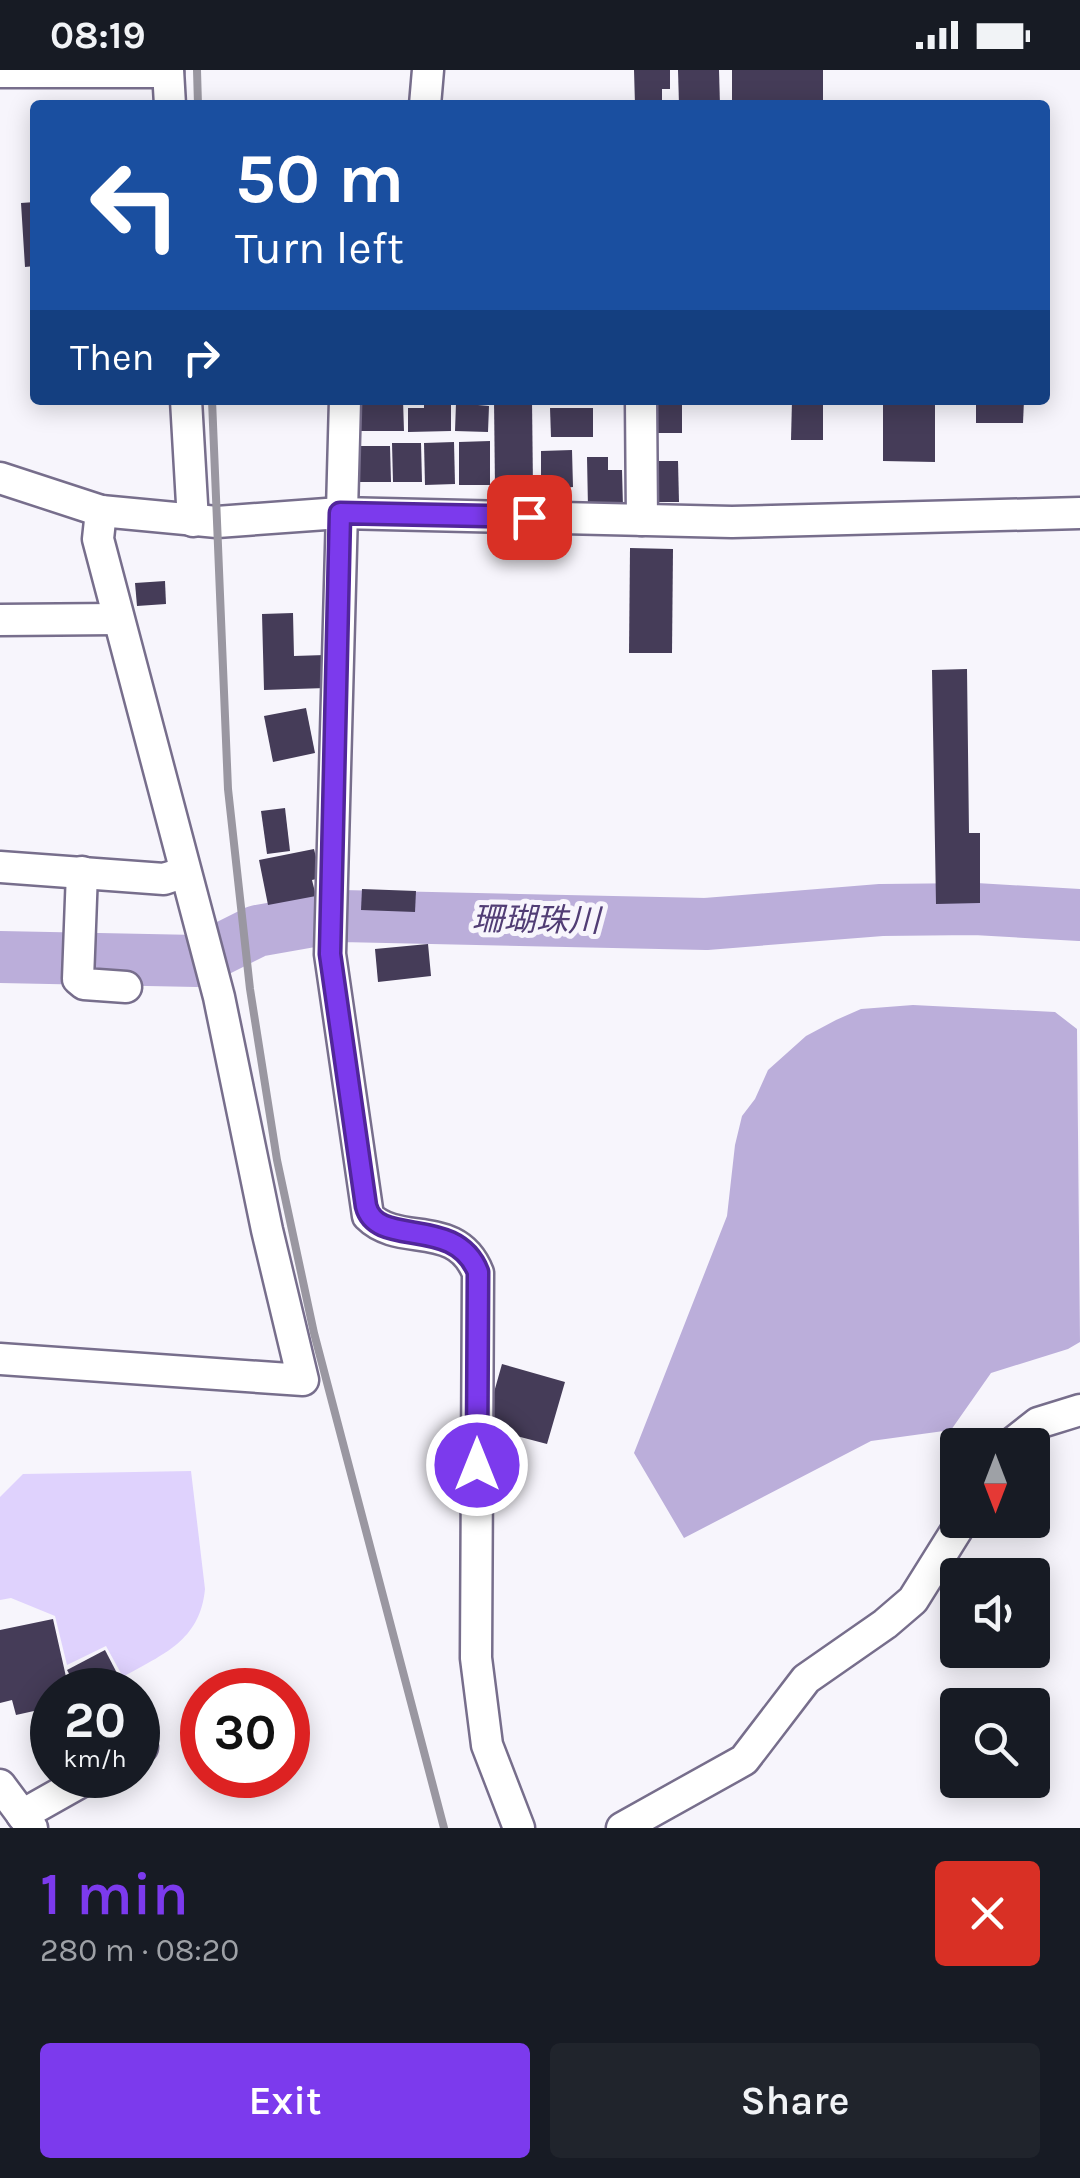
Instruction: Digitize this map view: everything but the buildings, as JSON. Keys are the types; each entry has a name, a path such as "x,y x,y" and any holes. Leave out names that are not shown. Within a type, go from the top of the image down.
{"street":[{"path":"425,100 428,70"},
{"path":"0,72 168,71 170,100"},
{"path":"186,405 193,521"},
{"path":"345,405 333,974 368,1216 378,1226 456,1243 472,1256 478,1272 476,1658 487,1745 519,1828"},
{"path":"640,405 642,520"},
{"path":"0,478 101,511 193,521 340,513 732,522 1080,512"},
{"path":"0,1359 303,1380 207,955 98,539 101,511"},
{"path":"0,620 117,618"},
{"path":"0,866 164,879 185,872"},
{"path":"82,872 78,979 84,984 126,987"},
{"path":"1032,1428 1080,1410"},
{"path":"622,1828 744,1760 806,1679 913,1600 952,1538"},
{"path":"0,1785 27,1822 61,1798"}],"shaded area":[{"path":"913,1005 1055,1012 1077,1029 1080,1342 991,1373 952,1428 871,1441 684,1538 634,1453 727,1216 742,1116 768,1070 806,1036 861,1009"},
{"path":"191,1471 205,1589 196,1621 177,1644 139,1668 118,1668 106,1646 67,1665 55,1616 11,1598 0,1600 0,1497 23,1474"}],"waterway":[{"name":"珊瑚珠川","path":"0,957 197,961 257,931 342,916 706,924 881,910 975,909 1080,915"}],"railway":[{"path":"197,70 198,100"},
{"path":"212,405 228,789 250,989 277,1160 314,1333 444,1828"}],"route":[{"path":"477,1465 478,1272 472,1256 456,1243 378,1226 368,1216 366,1206 330,954 340,513 529,517"}]}
